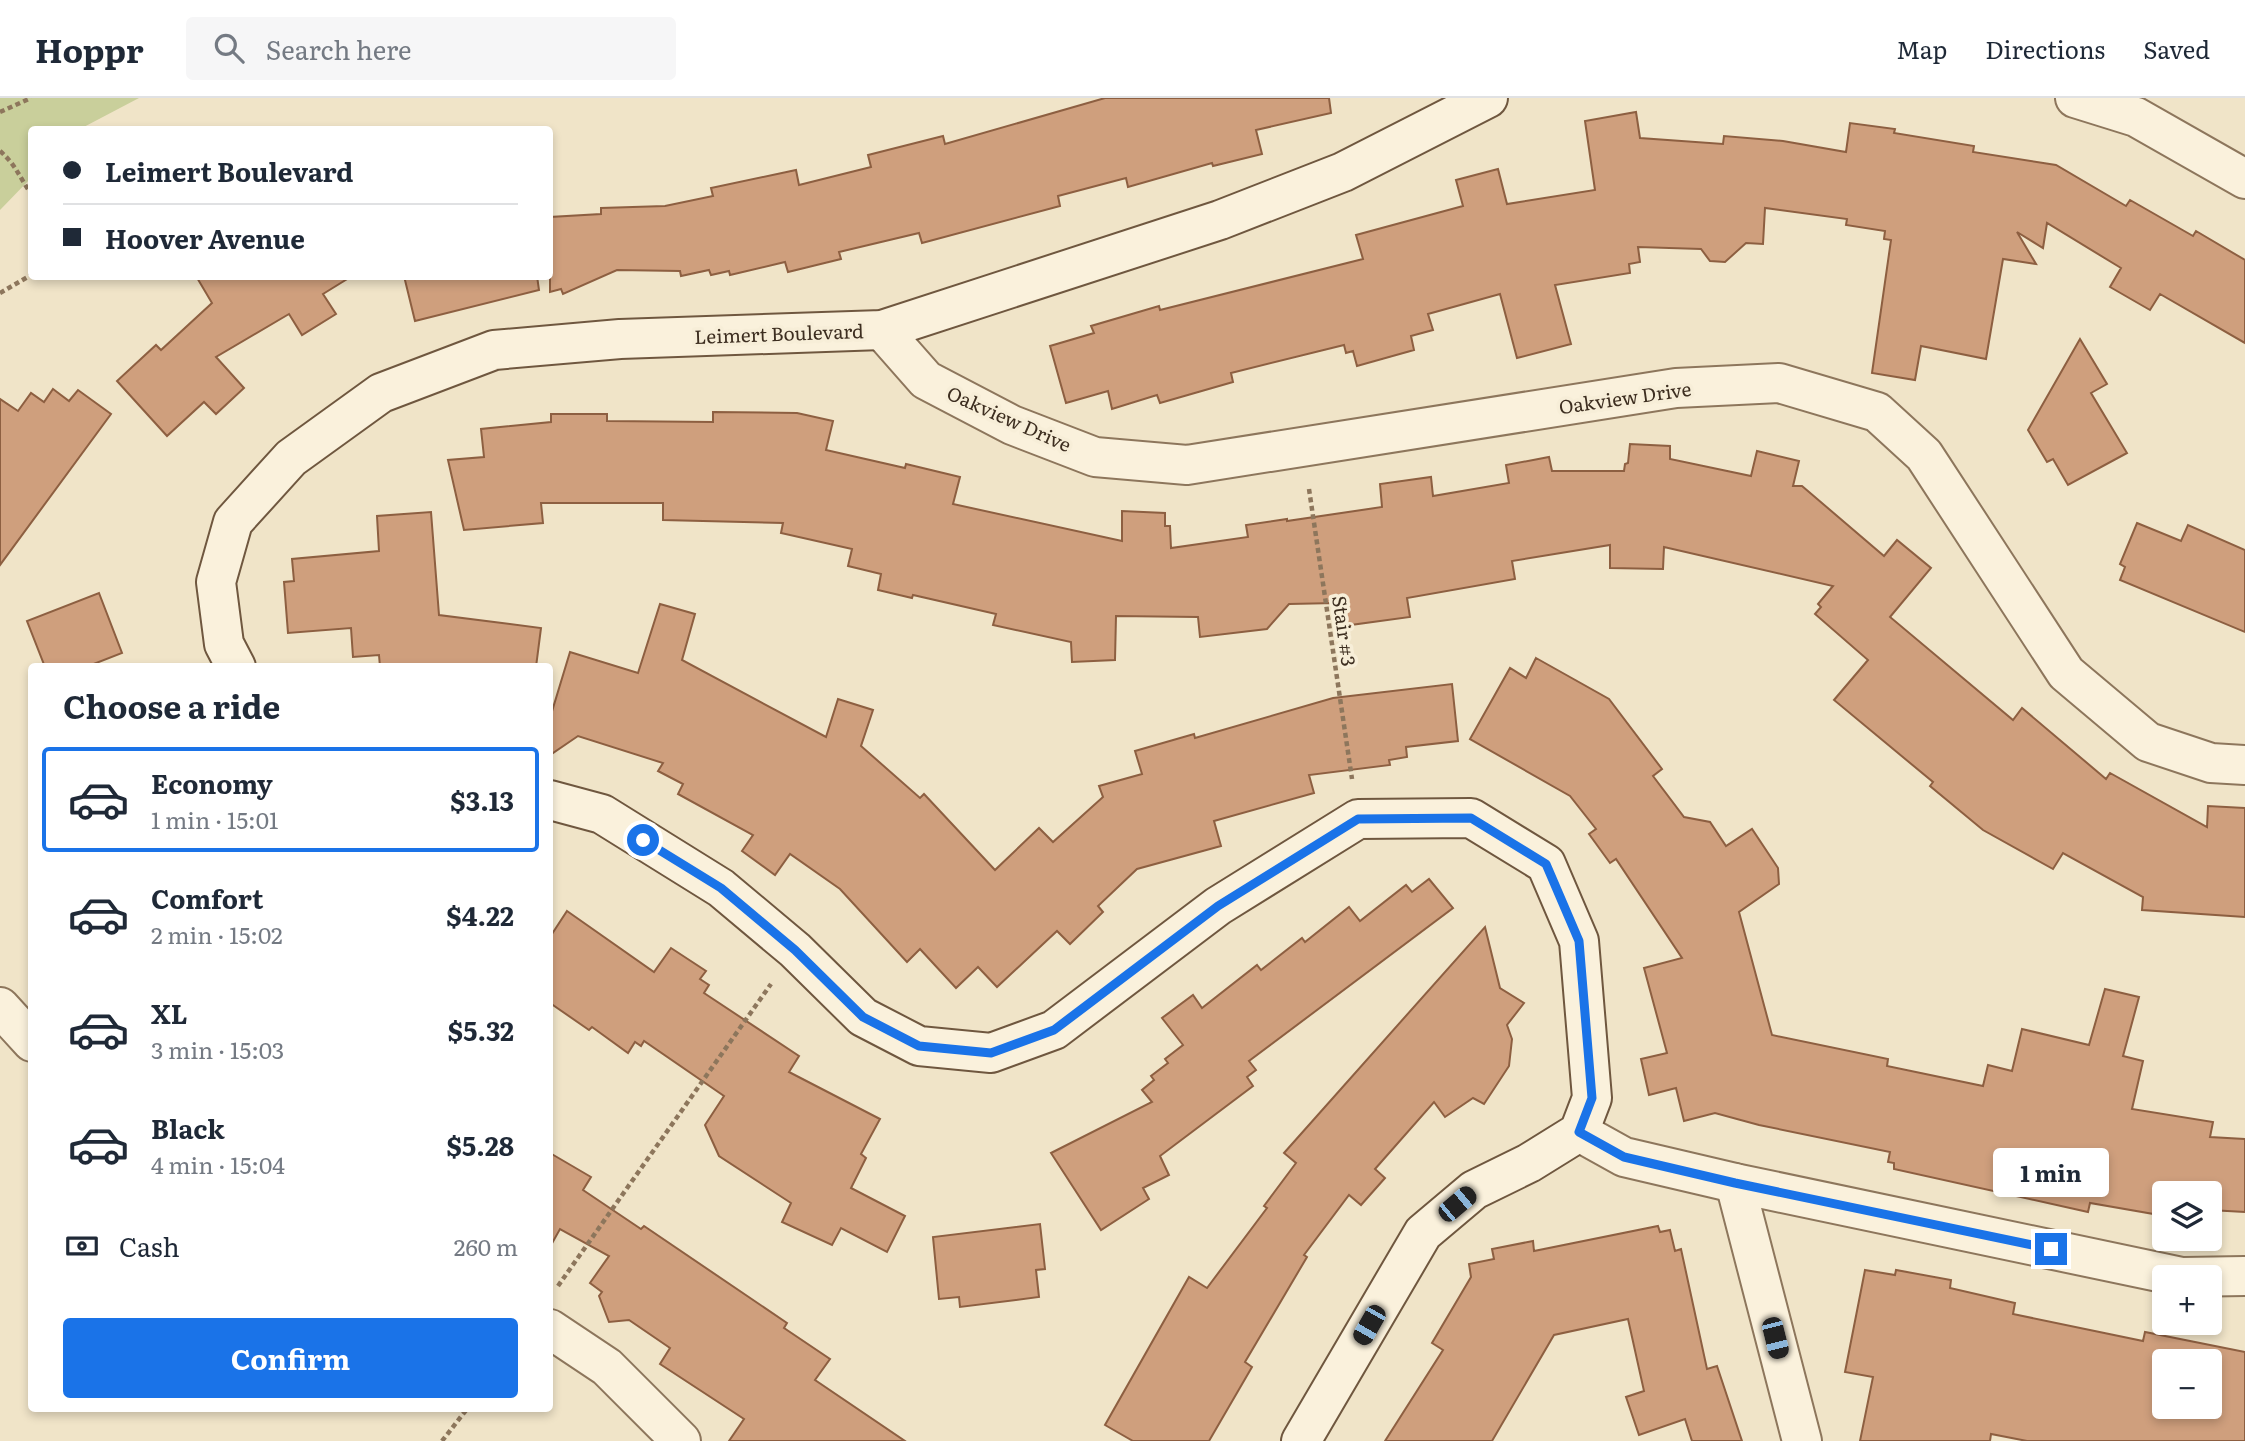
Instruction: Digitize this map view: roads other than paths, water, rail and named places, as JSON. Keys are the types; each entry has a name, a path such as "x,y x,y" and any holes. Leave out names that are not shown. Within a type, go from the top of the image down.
{"street":[{"name":"Leimert Boulevard","path":"234,663 224,644 216,582 233,522 291,457 381,393 494,350 620,339 882,330 1220,220 1343,173 1488,98"},
{"path":"2075,98 2136,117 2245,179"},
{"name":"Oakview Drive","path":"882,330 926,380 1012,425 1094,457 1187,465 1676,388 1779,383 1877,412 1924,455 2066,673 2148,742 2211,763 2245,765"},
{"path":"553,801 602,814 721,888 795,950 863,1017 919,1046 991,1053 1054,1030 1218,906 1358,819 1471,818 1546,864 1579,941 1592,1098 1579,1132 1529,1163 1475,1190 1423,1233 1301,1441"},
{"path":"0,1007 28,1038"},
{"path":"1579,1132 1624,1157 1735,1183 2182,1277 2245,1276"},
{"path":"1735,1183 1802,1441"},
{"path":"553,1331 607,1367 681,1441"}]}
